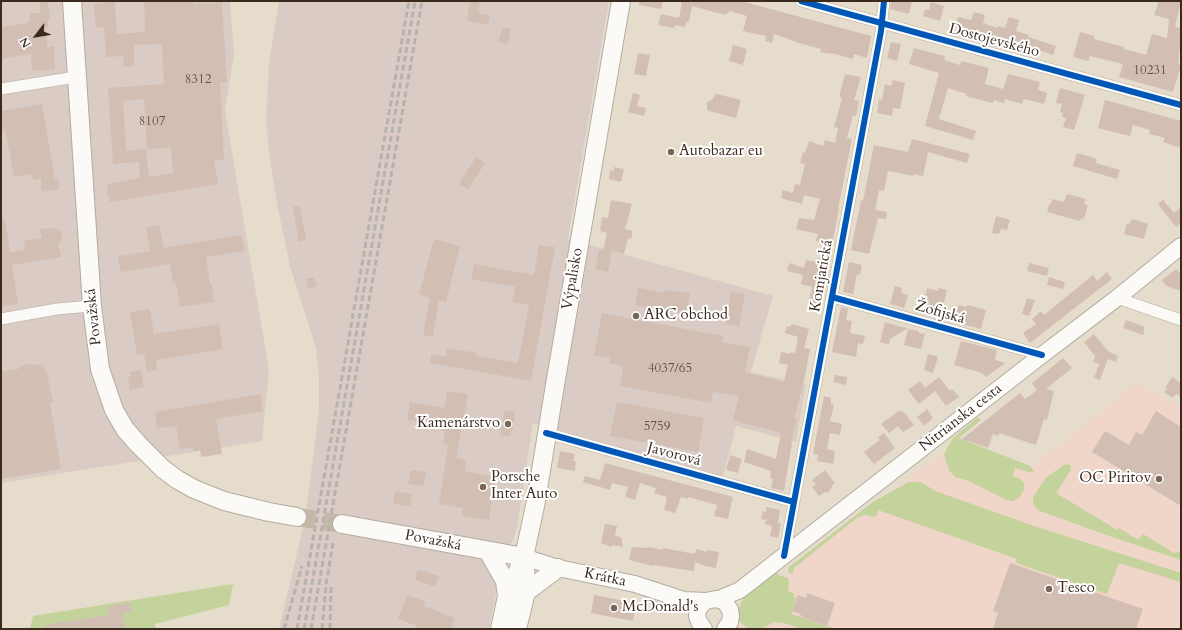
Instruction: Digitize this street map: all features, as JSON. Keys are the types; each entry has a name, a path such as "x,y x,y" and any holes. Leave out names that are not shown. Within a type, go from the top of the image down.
{"main road":[{"name":"Považská","path":"72,1 92,306 100,369 114,410 125,429 149,456 178,480 194,489 224,501 269,512 297,516"},
{"name":"Výpalisko","path":"500,629 507,596 524,557 536,501 546,433 621,1"},
{"name":"Nitrianska cesta","path":"719,603 740,590 784,556 1117,298 1181,246"},
{"name":"Považská","path":"342,524 524,557"},
{"path":"488,551 505,581 507,596"},
{"name":"Výpalisko","path":"517,629 526,592 524,557"},
{"name":"Krátka","path":"524,557 558,568 635,584 684,600 719,603"},
{"path":"526,592 558,568"},
{"path":"684,600 700,625"},
{"path":"700,625 700,607 719,603 731,616 730,622 725,629"}],"street":[{"name":"Dostojevského","path":"801,1 1181,106"},
{"name":"Komjatická","path":"784,556 883,24 884,1"},
{"path":"1,89 76,78"},
{"name":"Žofijská","path":"832,297 1042,355"},
{"path":"1117,298 1181,320"},
{"path":"1,319 57,309 92,306"},
{"name":"Javorová","path":"546,433 794,502"}],"shaded area":[{"path":"1,1 230,1 234,54 225,111 269,370 262,441 1,483"},
{"path":"279,1 609,1 568,239 773,296 751,372 806,385 796,442 736,426 723,476 533,423 517,528 499,579 489,629 279,629 305,519 319,411 319,378 316,348 290,266 270,161 266,121 269,64"},
{"path":"1138,382 1181,408 1181,629 734,629 794,568 858,517 958,442 1031,468"}],"green space":[{"path":"978,417 981,420 959,438 1030,466 1034,472 1015,468 1013,476 1020,479 1024,483 1024,490 1019,498 1013,501 1007,500 969,481 955,477 949,470 944,455 948,446 953,438"},
{"path":"1067,464 1071,466 1071,470 1056,493 1117,530 1119,528 1138,540 1143,534 1174,553 1179,552 1181,549 1181,560 1112,537 1040,511 1036,508 1033,503 1033,498 1040,486 1047,477"},
{"path":"909,482 921,482 935,491 1034,526 1181,573 1181,582 1119,563 1107,594 1016,563 1017,559 878,510 876,517 865,515 858,517 794,568 792,574 788,572 788,568 873,502"},
{"path":"774,570 779,575 789,579 788,589 794,594 793,597 796,598 791,614 833,628 802,629 784,623 774,622 761,629 749,629 743,625 739,620 738,611 742,600 751,589"},
{"path":"233,584 229,605 155,624 156,629 30,629 33,616"}],"building":[{"path":"40,1 48,1 50,20 48,20 48,27 46,28 47,47 54,46 55,69 32,71 31,54 1,59 1,27 28,23 28,21 30,21 30,13 40,13"},
{"path":"144,1 194,1 194,4 222,2 227,82 220,83 224,160 214,160 218,184 110,202 109,196 106,193 108,188 107,184 140,178 139,162 113,164 108,88 164,84 162,44 134,45 134,66 124,67 123,56 106,57 104,27 96,28 94,3 115,2 117,34 145,32","holes":["144,99 147,149 171,148 173,173 149,177 146,149 126,151 123,101"]},
{"path":"470,1 480,1 478,13 490,15 488,25 467,21"},
{"path":"639,1 663,1 661,9 639,5"},
{"path":"682,1 741,1 871,36 867,58 854,54 853,59 831,53 820,52 821,49 774,34 772,43 765,41 766,36 743,31 747,16 729,11 728,14 725,13 725,15 692,6 689,22 686,22 685,27 675,25 674,28 658,25 661,14 679,18"},
{"path":"891,1 912,1 909,14 890,9"},
{"path":"1159,1 1181,1 1175,27 1181,28 1178,64 1181,65 1173,92 1119,77 1123,64 1090,56 1088,61 1073,57 1080,32 1094,36 1094,39 1146,55 1152,34 1167,38 1169,19 1154,15"},
{"path":"931,2 944,6 940,21 923,16 925,9 929,10"},
{"path":"974,12 985,15 983,23 997,28 998,26 1005,28 1009,17 1019,20 1016,31 1029,35 1028,37 1056,46 1053,55 1019,43 1018,45 955,27 958,17 971,20"},
{"path":"502,28 511,29 508,44 498,42"},
{"path":"891,42 901,44 897,61 887,58"},
{"path":"733,45 747,49 743,65 729,61"},
{"path":"914,48 945,56 944,60 960,65 961,61 989,68 985,84 1003,89 1008,74 1040,82 1038,90 1047,93 1044,104 1024,99 1022,104 1005,99 1004,103 994,100 993,103 966,96 967,94 948,88 939,119 976,131 973,140 925,126 939,73 909,64"},
{"path":"638,53 650,55 646,76 634,74"},
{"path":"845,74 861,77 854,100 859,101 856,116 853,115 847,138 852,139 832,245 816,241 818,234 796,229 799,218 814,220 820,199 804,195 802,204 781,198 783,190 793,193 795,184 800,185 805,164 800,163 803,152 805,153 809,141 823,146 825,140 835,143 838,128 834,127 842,98 839,97"},
{"path":"893,80 905,83 900,109 893,108 892,116 877,113 879,99 882,100 885,84 891,86"},
{"path":"1060,88 1085,95 1074,130 1063,127 1066,118 1062,117 1063,113 1060,112 1062,104 1056,103"},
{"path":"633,93 640,95 637,106 646,108 644,116 628,112"},
{"path":"717,94 741,100 736,118 709,111 707,109 707,102 712,100"},
{"path":"1105,100 1181,121 1181,148 1163,142 1165,138 1149,134 1150,130 1133,125 1130,136 1098,128"},
{"path":"42,104 55,179 59,179 59,189 41,192 41,179 33,180 32,174 14,177 5,129 1,130 1,111"},
{"path":"912,139 970,154 967,163 928,152 923,176 914,174 914,176 888,171 884,191 879,190 875,210 887,212 886,219 878,218 869,254 851,250 861,200 863,201 874,145 908,152"},
{"path":"1077,153 1097,159 1096,163 1120,170 1117,179 1073,166"},
{"path":"476,157 485,163 468,190 459,184"},
{"path":"614,167 624,169 621,182 609,179 610,170 614,171"},
{"path":"1067,194 1086,199 1084,204 1088,205 1084,219 1081,218 1080,221 1047,212 1052,199 1064,202"},
{"path":"611,200 632,204 625,229 633,231 631,239 628,238 624,254 612,251 608,272 595,269 599,250 603,251 607,233 600,231 602,217 608,218"},
{"path":"1163,200 1174,213 1181,207 1181,223 1176,227 1158,204"},
{"path":"300,206 306,240 299,242 293,207"},
{"path":"996,216 1010,220 1007,230 1001,229 999,234 992,233"},
{"path":"1132,219 1148,224 1144,239 1124,234 1127,223 1130,224"},
{"path":"1,220 5,220 10,252 25,250 24,241 42,238 40,229 56,228 61,232 62,239 58,244 61,257 12,265 18,304 1,306"},
{"path":"159,225 164,248 242,235 245,251 206,257 214,302 180,307 176,283 173,283 170,264 121,272 118,256 150,251 146,228"},
{"path":"434,239 460,246 446,302 439,300 433,337 423,335 430,298 419,294"},
{"path":"539,245 555,247 531,381 430,363 431,354 446,357 447,348 477,353 476,356 518,363 529,305 512,302 515,287 471,279 474,264 534,275"},
{"path":"819,257 830,259 821,307 808,305 812,287 801,284 803,275 787,271 789,263 804,268 806,260 818,262"},
{"path":"849,262 862,265 860,275 857,274 853,294 843,292"},
{"path":"1029,263 1049,268 1047,276 1027,271"},
{"path":"1176,269 1181,275 1181,291 1166,286 1162,280"},
{"path":"1107,272 1112,279 1030,343 1023,333 1036,324 1032,319 1041,311 1044,315 1093,275 1097,281"},
{"path":"314,277 317,286 308,289 306,279"},
{"path":"1049,277 1065,282 1063,289 1047,285"},
{"path":"895,286 902,288 901,293 908,295 904,308 890,304"},
{"path":"638,288 664,293 665,290 690,293 686,314 635,305"},
{"path":"927,288 938,291 939,288 947,290 942,311 924,304 925,299 923,295 926,294"},
{"path":"731,292 745,294 739,326 726,324"},
{"path":"1027,298 1035,300 1029,316 1022,314"},
{"path":"959,305 966,307 967,305 986,310 981,329 943,319 946,309 956,313"},
{"path":"841,307 848,309 846,320 852,321 850,333 865,336 863,344 858,343 856,357 832,352"},
{"path":"150,309 154,334 219,324 223,349 156,360 157,370 147,372 144,354 137,355 130,312"},
{"path":"602,313 723,336 722,342 750,347 745,372 784,382 788,365 779,363 781,352 790,354 791,352 795,353 798,337 785,333 787,326 790,327 792,324 809,329 804,348 810,349 804,381 794,418 797,419 791,442 784,491 771,488 773,479 770,478 771,471 744,462 747,449 776,459 781,433 733,420 739,396 713,392 711,403 620,386 623,366 609,363 610,358 594,355"},
{"path":"1126,320 1145,327 1143,335 1123,328"},
{"path":"885,322 908,328 890,339 889,345 880,342"},
{"path":"908,329 925,334 921,349 904,345"},
{"path":"1094,334 1108,351 1118,356 1116,362 1108,359 1100,380 1094,378 1099,364 1093,362 1095,356 1084,342"},
{"path":"961,341 997,350 995,360 1005,363 986,377 982,373 954,365"},
{"path":"928,354 938,357 933,373 924,370"},
{"path":"1063,358 1072,368 1046,389 1054,391 1047,420 1044,419 1036,445 999,433 999,436 993,434 988,448 962,439 1020,393 1025,399 1037,390 1032,383"},
{"path":"23,365 43,365 47,374 53,402 50,402 61,469 1,479 1,372 18,369"},
{"path":"141,370 144,387 130,390 128,377 131,376 130,372"},
{"path":"835,375 847,377 846,385 833,382"},
{"path":"939,377 950,391 952,389 959,397 946,406 935,391 919,404 908,390 920,381 925,388"},
{"path":"1172,377 1181,383 1181,397 1176,394 1173,398 1164,392"},
{"path":"447,391 468,394 456,458 466,460 465,471 495,477 489,520 462,516 463,508 439,504 448,445 443,444 445,431 441,430 442,425 407,420 410,402 444,408"},
{"path":"260,394 263,411 216,419 222,454 201,457 200,450 194,451 193,447 180,449 176,426 157,428 155,412"},
{"path":"824,396 831,398 831,404 834,405 830,421 842,424 840,435 830,433 827,449 835,451 833,464 817,461 818,455 813,454"},
{"path":"617,402 704,418 698,452 610,436"},
{"path":"927,409 933,418 924,426 917,417"},
{"name":"Kamenárstvo","path":"505,410 515,412 510,437 500,435"},
{"path":"900,410 902,412 903,411 914,425 903,432 898,426 889,433 881,424"},
{"name":"OC Piritov","path":"1156,411 1181,427 1181,506 1092,452 1105,431 1129,445 1136,432 1142,435"},
{"path":"884,433 895,448 874,464 864,452 880,440 878,437"},
{"path":"560,451 575,454 573,461 576,461 575,471 557,468"},
{"path":"730,455 742,459 738,473 726,470"},
{"path":"605,463 733,497 728,519 714,516 717,505 688,497 688,499 681,497 675,513 664,510 667,497 654,493 656,488 640,483 635,500 625,497 628,487 612,483 610,490 583,482 585,476 600,480"},
{"path":"411,470 426,472 423,486 408,484"},
{"path":"825,470 835,483 829,492 823,493 819,496 812,487 816,484 812,480"},
{"path":"395,491 412,494 410,506 393,504"},
{"path":"766,507 780,510 778,523 781,523 778,538 770,536 772,526 765,524 766,520 761,519 763,511 766,512"},
{"path":"605,524 617,526 615,536 621,537 623,547 613,545 611,547 601,543"},
{"path":"632,547 649,547 663,550 663,548 695,554 696,549 707,552 707,550 719,552 716,568 695,562 694,571 653,566 629,560"},
{"name":"Tesco","path":"1010,563 1143,609 1136,629 993,629 998,613 993,611"},
{"path":"420,570 439,576 436,584 433,586 416,580 415,577 417,571"},
{"path":"807,593 835,603 827,626 802,617 800,614 792,611 798,595 806,598"},
{"path":"407,595 425,601 424,606 455,618 451,629 416,629 417,626 398,619"},
{"name":"McDonald's","path":"594,595 636,603 633,621 591,613"},
{"path":"130,603 131,612 123,613 126,629 45,629 45,625 109,615 108,606"}],"tunnel":[{"path":"297,517 342,524"}],"railway":[{"path":"297,629 409,1"},
{"path":"304,629 415,1"},
{"path":"311,629 422,1"},
{"path":"322,629 326,585 333,543"},
{"path":"284,629 302,566"},
{"path":"330,629 331,587"}],"cycle path":[{"path":"801,1 1181,105"},
{"path":"784,556 881,31 884,1"},
{"path":"832,297 1042,355"},
{"path":"546,433 794,502"}],"place":[{"name":"Autobazar eu","path":"671,152"},
{"name":"ARC obchod","path":"636,316"},
{"name":"Kamenárstvo","path":"508,424"},
{"name":"OC Piritov","path":"1159,479"},
{"name":"Porsche Inter Auto","path":"483,487"},
{"name":"Tesco","path":"1049,589"},
{"name":"McDonald's","path":"614,608"}]}
